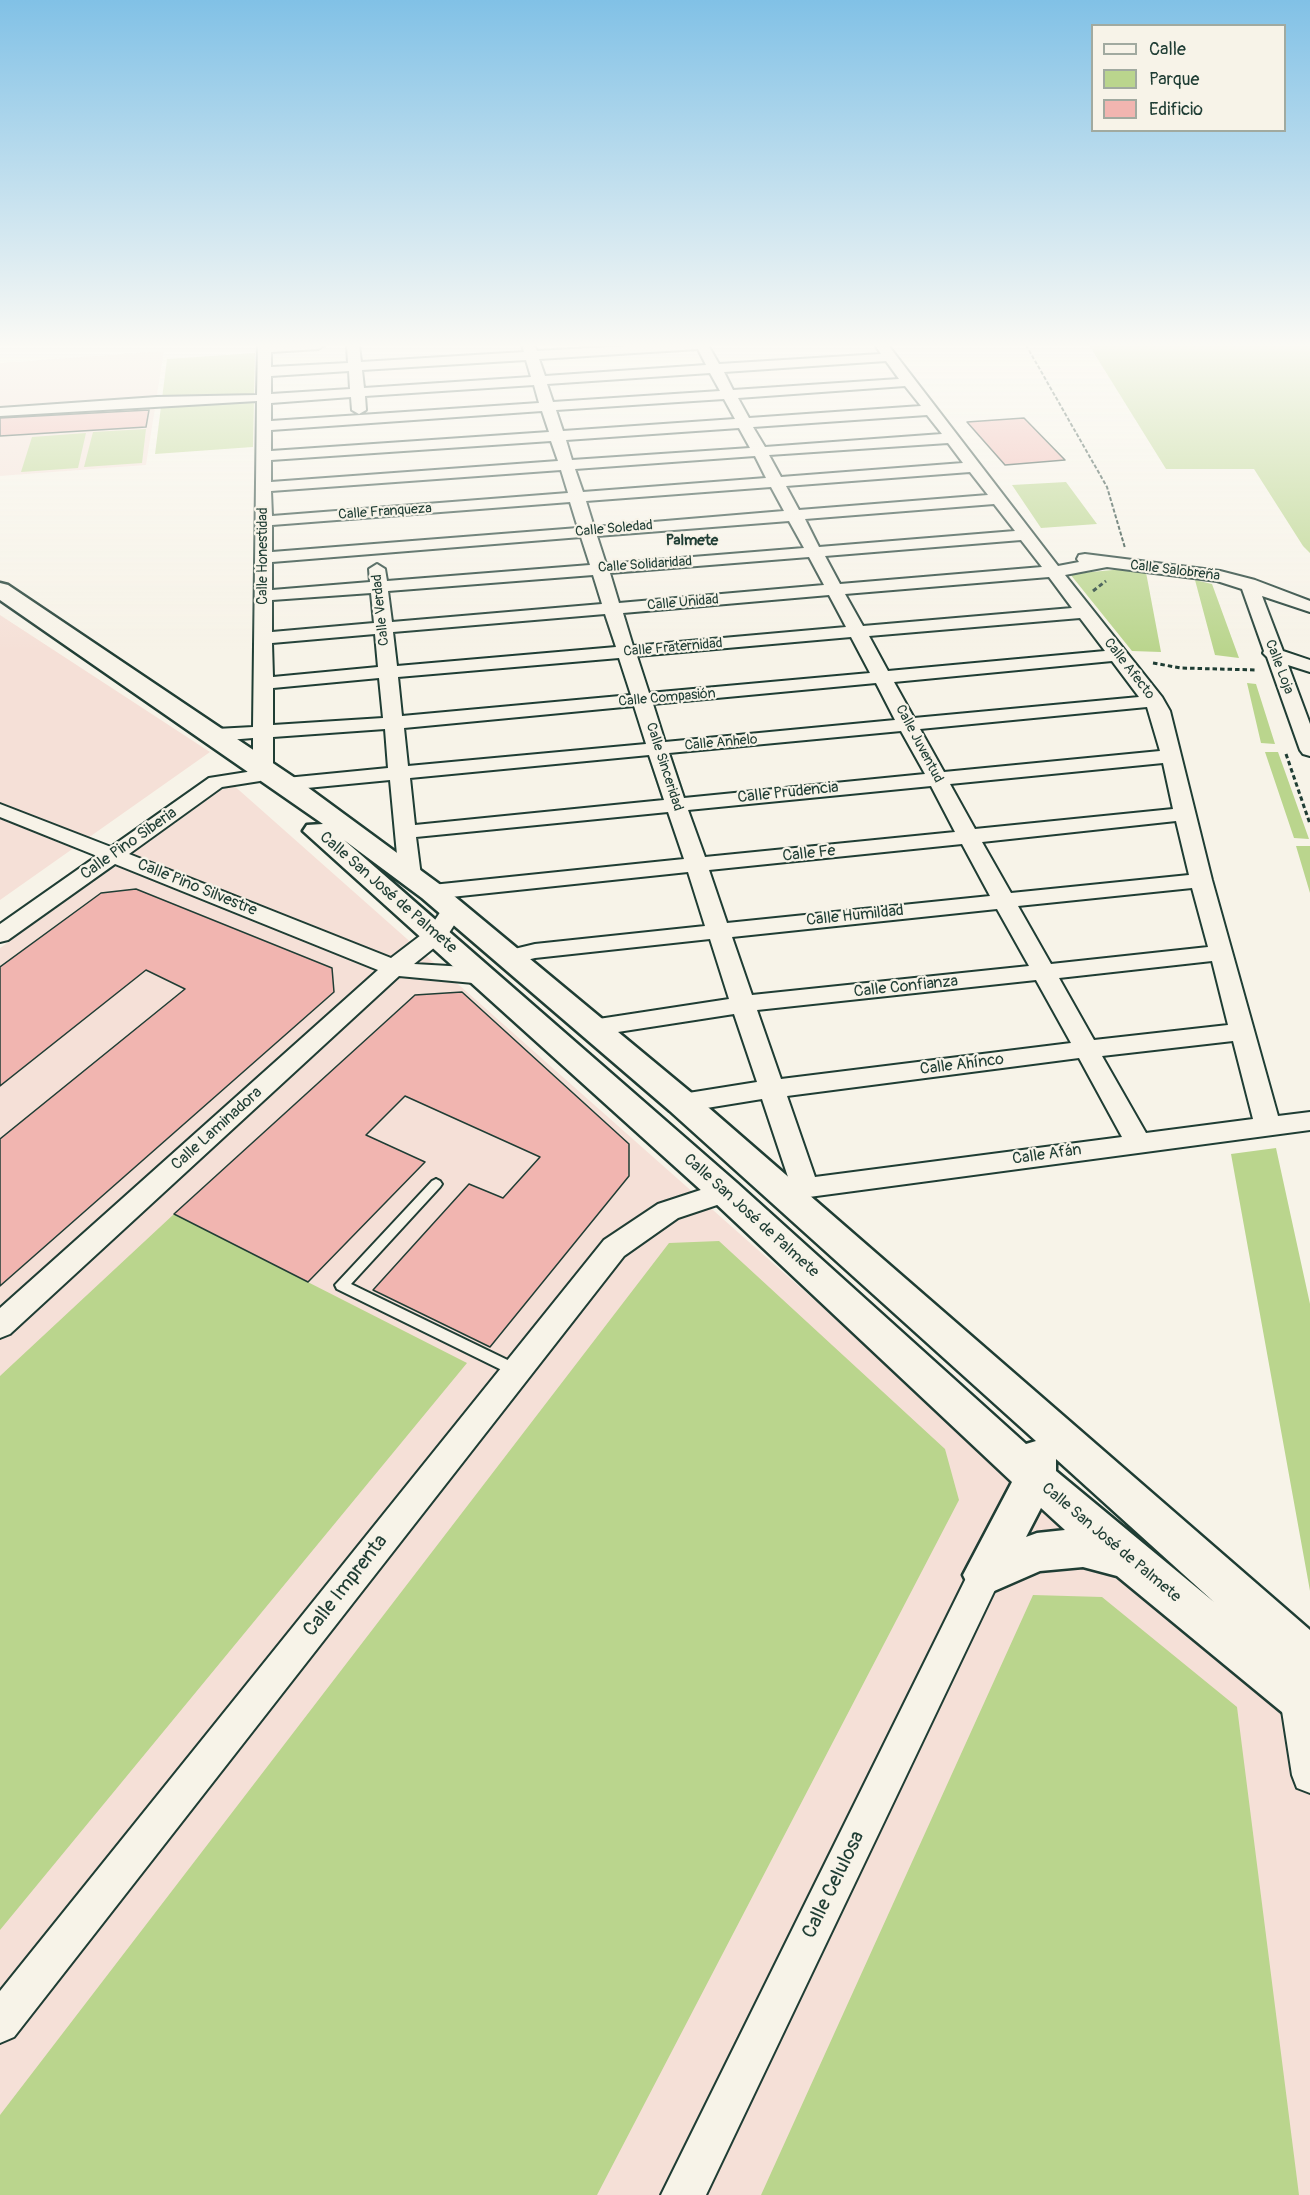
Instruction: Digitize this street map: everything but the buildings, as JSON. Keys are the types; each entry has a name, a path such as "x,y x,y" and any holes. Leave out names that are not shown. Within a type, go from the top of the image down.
{"street":[{"name":"Calle Honestidad","path":"258,772 263,732 264,447"},
{"path":"264,456 385,447"},
{"name":"Calle Sinceridad","path":"561,447 657,748 718,931 745,1004 771,1089 795,1192"},
{"name":"Calle Juventud","path":"758,447 968,836 1138,1142"},
{"path":"264,487 823,447"},
{"name":"Calle Afecto","path":"958,447 1155,701 1160,711 1201,880 1268,1126"},
{"name":"Calle Verdad","path":"363,449 410,876"},
{"name":"Calle Franqueza","path":"264,521 372,531 577,497 973,467"},
{"name":"Calle Soledad","path":"263,558 372,531 587,531 1000,499"},
{"name":"Calle Solidaridad","path":"263,596 814,552 1032,542"},
{"name":"Calle Salobreña","path":"1032,542 1102,563 1220,576 1249,584 1310,607"},
{"name":"Calle Unidad","path":"263,638 1056,572 1102,563"},
{"name":"Calle Loja","path":"1249,584 1272,653 1305,726 1310,750"},
{"name":"Calle San José de Palmete","path":"0,590 216,735 258,772 286,784 410,876 441,912 484,976 725,1192 1035,1478 1130,1561 1304,1702"},
{"name":"Calle Fraternidad","path":"263,683 1084,612"},
{"path":"1272,653 1310,666"},
{"name":"Calle Compasión","path":"216,735 393,723 1118,655"},
{"name":"Calle Anhelo","path":"286,784 1155,701"},
{"name":"Calle San José de Palmete","path":"195,722 441,912 510,957 682,1103 795,1192 1039,1420 1310,1659"},
{"name":"Calle Prudencia","path":"406,832 1171,756"},
{"name":"Calle Pino Siberia","path":"0,935 216,782 258,772"},
{"name":"Calle Pino Silvestre","path":"0,810 394,968 427,973 484,976"},
{"name":"Calle Fe","path":"441,912 697,866 1186,814"},
{"name":"Calle Humildad","path":"510,957 535,951 1005,899 1201,880"},
{"name":"Calle Laminadora","path":"0,1326 394,968 441,912"},
{"name":"Calle Confianza","path":"592,1028 745,1004 1221,953"},
{"name":"Calle Ahínco","path":"682,1103 771,1089 1242,1032"},
{"name":"Calle Afán","path":"795,1192 1138,1142 1310,1121"},
{"path":"649,1124 795,1192"},
{"path":"725,1192 795,1192"},
{"name":"Calle Imprenta","path":"0,2023 614,1248 668,1211 725,1192"},
{"path":"985,1575 1035,1478 1039,1420"},
{"path":"985,1575 1037,1552 1083,1548 1130,1561"},
{"name":"Calle Celulosa","path":"683,2195 985,1575"},
{"path":"1304,1702 1310,1775"}],"lane":[{"path":"436,1184 342,1285 517,1371"}],"shaded area":[{"path":"0,447 149,447 146,465 0,476"},
{"path":"0,615 210,752 0,900"},
{"path":"231,783 1310,1739 1310,2195 0,2195 0,948"}],"green space":[{"path":"29,447 83,447 78,468 21,472"},
{"path":"89,447 144,447 142,463 84,467"},
{"path":"156,447 247,447 155,454"},
{"path":"1153,447 1310,447 1310,553 1303,546 1254,469 1166,469"},
{"path":"1066,482 1097,524 1041,528 1012,485"},
{"path":"1145,567 1161,652 1132,651 1070,574"},
{"path":"1195,580 1212,584 1239,658 1215,655"},
{"path":"1247,683 1256,684 1275,744 1261,743"},
{"path":"1265,752 1278,752 1309,839 1294,838"},
{"path":"1296,846 1310,846 1310,893"},
{"path":"1276,1148 1310,1304 1310,1591 1231,1154"},
{"path":"174,1214 467,1363 0,1930 0,1376"},
{"path":"719,1241 945,1449 959,1500 597,2195 0,2195 0,2115 669,1243"},
{"path":"1033,1595 1102,1597 1237,1707 1299,2195 761,2195"}],"district":[{"name":"Palmete","path":"692,541"}]}
